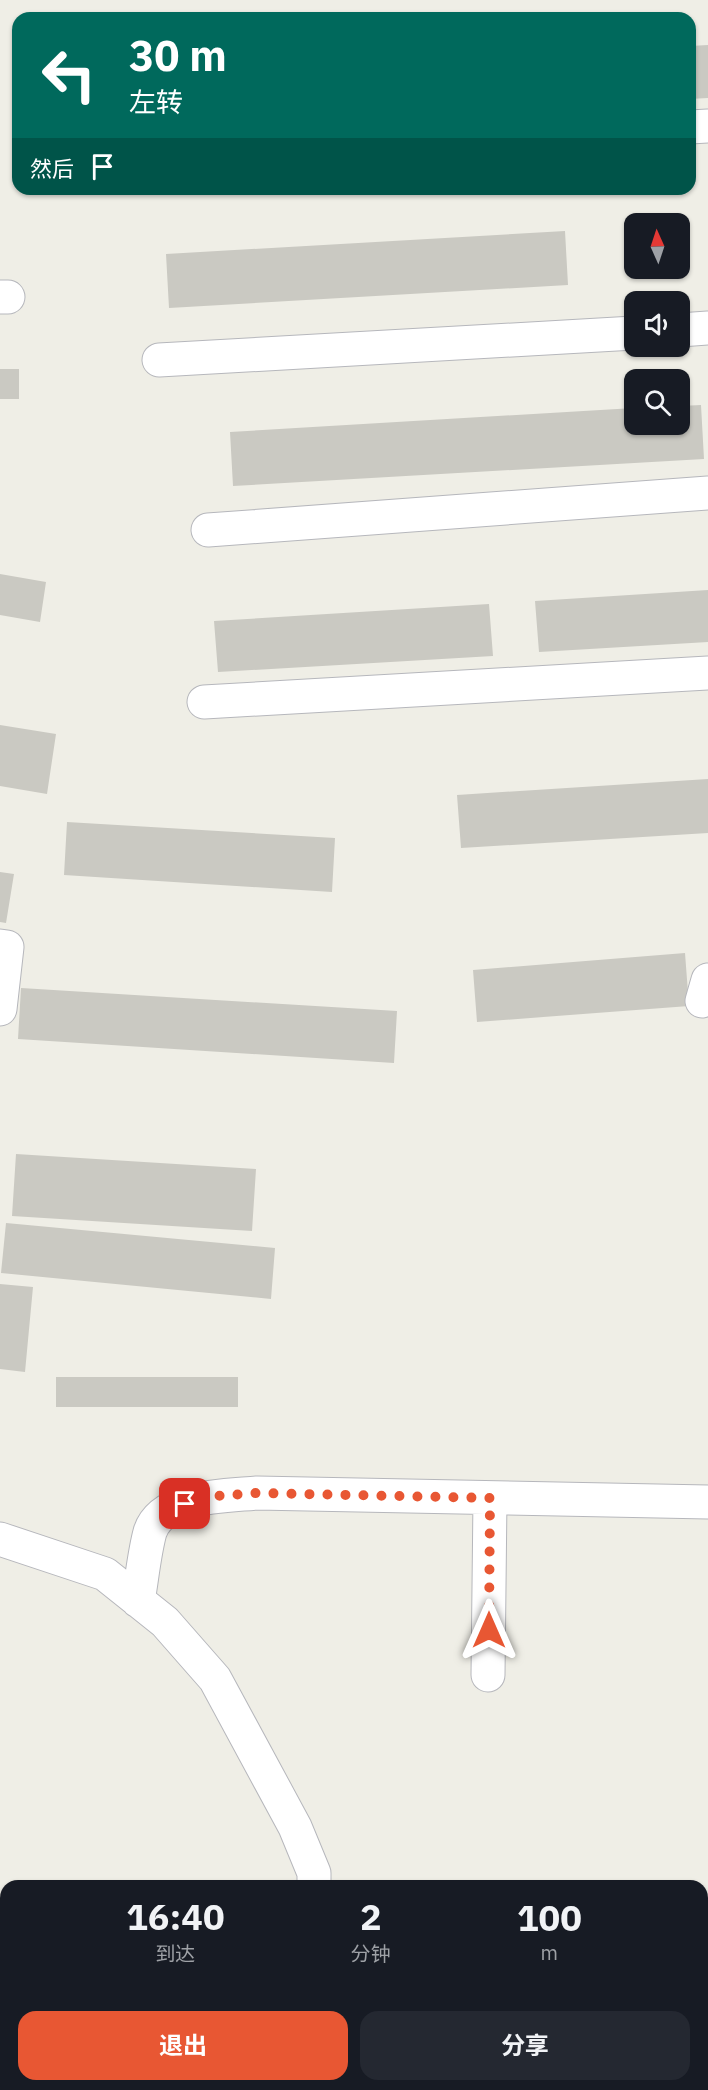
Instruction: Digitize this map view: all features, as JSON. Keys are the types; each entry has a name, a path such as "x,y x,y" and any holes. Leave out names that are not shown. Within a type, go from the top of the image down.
{"street":[{"path":"690,329 708,328"},
{"path":"159,360 624,334"},
{"path":"208,530 708,493"},
{"path":"204,702 708,673"},
{"path":"0,946 7,947 0,1009"},
{"path":"138,1601 151,1530 168,1510 202,1497 257,1493 708,1502"},
{"path":"488,1675 490,1498"},
{"path":"0,1539 105,1574 165,1622 215,1679 295,1827 314,1873 314,1880"}],"building":[{"path":"708,45 708,98 696,99 696,46"},
{"path":"565,231 568,285 169,308 166,254"},
{"path":"0,369 19,369 19,399 0,399"},
{"path":"701,405 704,459 233,486 230,432 624,409 624,435 690,435 690,406"},
{"path":"0,574 46,582 40,622 0,615"},
{"path":"708,590 708,642 539,652 535,601"},
{"path":"489,604 493,656 218,672 214,621"},
{"path":"0,725 56,734 47,794 0,786"},
{"path":"708,779 708,833 461,848 457,795"},
{"path":"67,822 335,838 332,892 64,875"},
{"path":"0,872 14,874 6,923 0,922"},
{"path":"685,953 689,1006 477,1022 473,970"},
{"path":"21,988 397,1011 394,1063 18,1039"},
{"path":"16,1154 256,1169 252,1231 12,1216"},
{"path":"6,1223 275,1248 271,1299 1,1273"},
{"path":"0,1284 33,1287 25,1372 0,1369"},
{"path":"56,1377 238,1377 238,1407 56,1407"}],"route":[{"path":"185,1504 202,1497 257,1493 490,1498 489,1630"}]}
